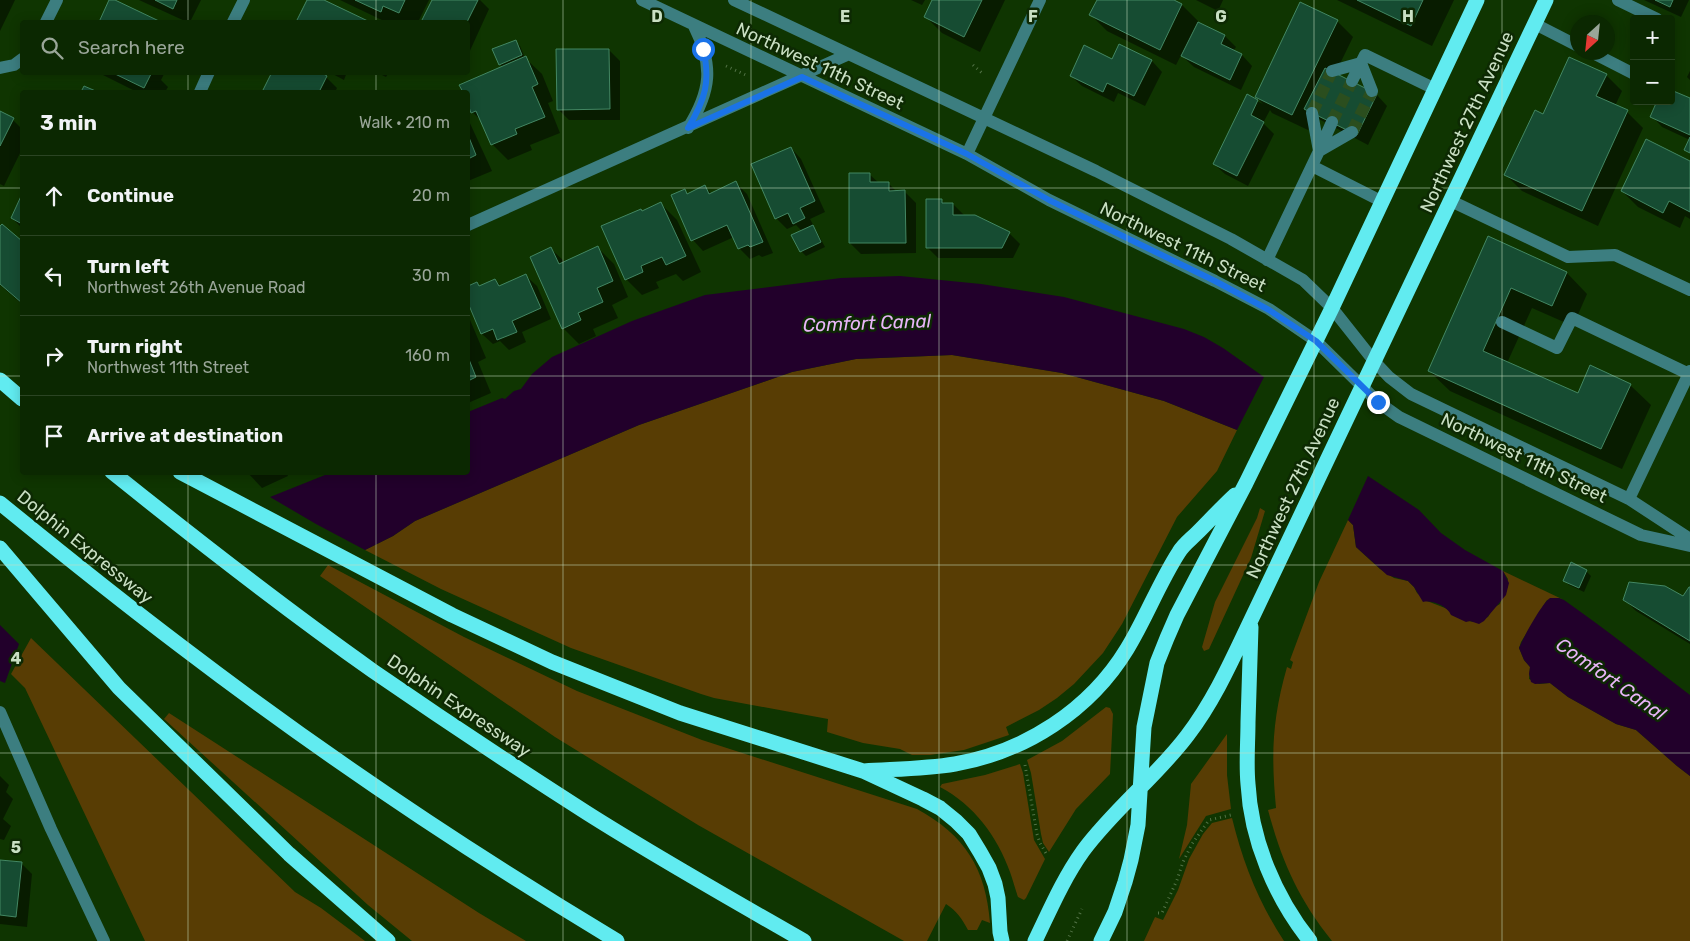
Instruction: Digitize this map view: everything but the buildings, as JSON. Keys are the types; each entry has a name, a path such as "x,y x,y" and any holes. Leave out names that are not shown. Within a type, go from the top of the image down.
{"highway":[{"path":"1101,941 1115,912 1125,882 1138,825 1144,727 1157,663 1177,615 1246,483 1332,308 1477,0"},
{"name":"Northwest 27th Avenue","path":"1035,941 1063,883 1083,851 1116,812 1172,754 1207,709 1252,620 1361,386 1451,202 1546,0"},
{"path":"0,380 20,390"},
{"path":"0,380 20,397"},
{"name":"Dolphin Expressway","path":"116,475 212,552 289,609 372,670 462,731 588,814 804,941"},
{"path":"186,475 452,615 552,662 680,712 863,771 940,808 969,834 989,868 998,898 1002,941"},
{"path":"863,771 933,767 983,757 1018,745 1064,718 1093,693 1116,665 1127,649 1180,550 1246,483"},
{"name":"Dolphin Expressway","path":"0,503 183,648 299,733 425,820 555,904 617,941"},
{"path":"0,548 119,688 289,854 388,941"},
{"path":"1252,620 1247,757 1251,810 1266,864 1282,899 1310,941"}],"street":[{"path":"47,20 57,0"},
{"path":"235,20 244,0"},
{"name":"Northwest 11th Street","path":"642,0 967,154 1049,200 1242,295 1269,310 1316,341 1378,402 1399,417 1641,535 1690,546"},
{"name":"Northwest 11th Street","path":"734,0 1104,175 1231,239 1303,280 1332,308 1374,362 1389,377 1411,394 1629,499 1690,539"},
{"path":"967,154 1040,0"},
{"path":"1618,0 1649,15"},
{"path":"1535,24 1570,42"},
{"path":"688,128 702,102 707,78 703,49 694,26"},
{"path":"470,224 802,77 849,54"},
{"path":"1352,81 1365,55 1435,89"},
{"path":"0,68 14,65 20,60"},
{"path":"1607,60 1630,72"},
{"path":"1332,72 1361,63"},
{"path":"1361,63 1372,91"},
{"path":"201,90 208,75"},
{"path":"1312,113 1319,151"},
{"path":"1267,260 1332,122"},
{"path":"1319,151 1352,132"},
{"path":"1312,166 1383,202"},
{"path":"1451,202 1568,257 1615,255 1690,290"},
{"path":"1502,322 1556,348 1572,318 1689,373 1629,499"},
{"path":"0,712 51,829 104,941"}],"path":[{"path":"973,65 982,73"},
{"path":"724,66 756,79"},
{"path":"1024,762 1037,834 1047,855"},
{"path":"1158,913 1162,913 1186,856 1209,820 1231,815"},
{"path":"1077,906 1088,912"},
{"path":"1067,941 1082,909"}],"shaded area":[{"path":"952,355 1062,373 1164,401 1237,430 1217,471 1177,517 1122,624 1103,653 1074,684 1057,698 1039,710 1006,727 1009,735 964,750 930,755 912,755 900,749 863,743 827,732 828,719 701,694 571,648 441,589 365,550 393,536 415,521 639,425 792,372 856,359"},
{"path":"1260,508 1265,511 1251,558 1209,649 1204,651 1202,647 1215,602 1257,518"},
{"path":"1348,520 1353,525 1356,547 1380,569 1394,578 1408,581 1417,593 1427,601 1445,608 1468,621 1475,622 1488,617 1493,608 1500,604 1508,579 1503,571 1564,600 1559,598 1547,600 1521,642 1519,648 1524,660 1530,667 1529,679 1539,684 1550,683 1568,697 1616,724 1636,730 1690,776 1690,941 1332,941 1310,910 1292,879 1268,810 1276,808 1274,737 1278,704 1287,667 1291,669 1293,662 1290,660 1319,582"},
{"path":"328,565 464,637 577,691 702,740 917,809 948,830 970,856 984,886 990,923 982,920 977,930 968,930 959,916 946,904 927,941 904,941 698,825 555,737 320,576"},
{"path":"31,638 295,892 321,908 365,941 145,941 25,688 11,674"},
{"path":"1106,707 1110,708 1113,714 1110,774 1076,809 1049,852 1043,843 1027,760 1062,741"},
{"path":"169,713 479,913 526,941 412,941 368,905 164,719"},
{"path":"1227,734 1227,775 1231,809 1206,816 1179,859 1187,825 1191,784"},
{"path":"1020,764 1034,840 1045,859 1024,900 1018,897 1005,859 983,823 974,812 940,787 942,784 985,775"},
{"path":"1232,818 1241,851 1259,897 1284,941 1144,941 1155,917 1163,920 1178,890 1189,859 1203,834 1212,823"}],"water":[{"name":"Comfort Canal","path":"900,276 981,284 1064,297 1184,329 1204,337 1264,377 1237,430 1164,401 1062,373 952,355 856,359 792,372 639,425 415,521 393,536 365,550 270,497 325,475 470,475 470,411 502,398 505,399 514,391 521,389 532,374 552,357 632,321 705,295 841,278"},
{"path":"1368,476 1419,510 1441,533 1465,550 1503,571 1509,583 1506,595 1484,621 1479,624 1470,621 1466,622 1451,615 1439,604 1423,602 1408,581 1387,575 1356,547 1353,525 1348,520"},
{"name":"Comfort Canal","path":"1550,598 1564,600 1690,695 1690,776 1636,730 1616,724 1568,697 1550,683 1535,684 1531,682 1530,667 1524,660 1519,648 1528,629"},
{"path":"0,625 19,644 5,683 0,681"}],"tunnel":[{"path":"1312,113 1332,71"},
{"path":"1332,122 1352,81"},
{"path":"1352,132 1372,91"}],"route":[{"path":"703,49 707,70 705,93 688,128 802,77 967,154 1049,200 1215,281 1269,310 1316,341 1378,402"}]}
